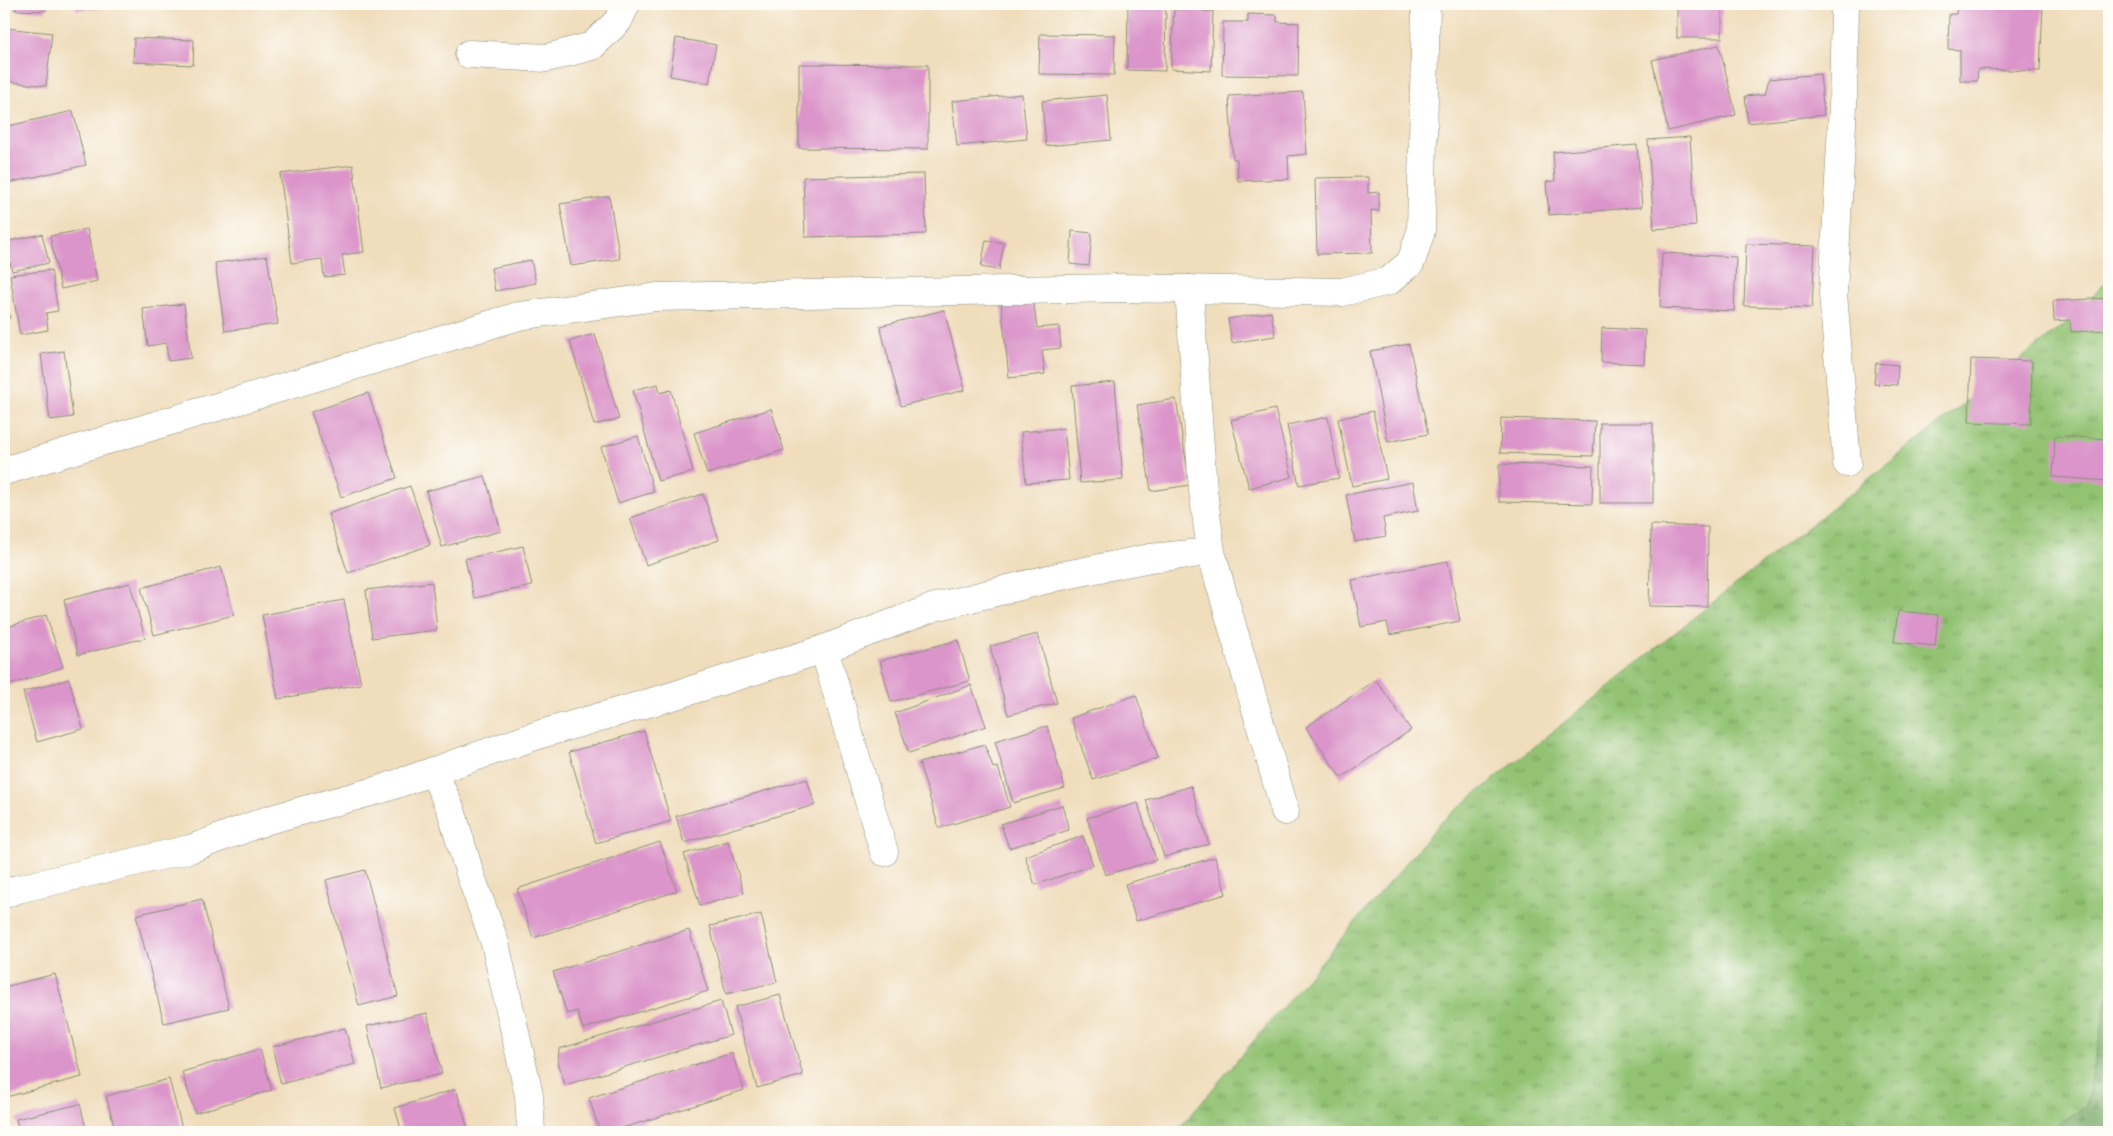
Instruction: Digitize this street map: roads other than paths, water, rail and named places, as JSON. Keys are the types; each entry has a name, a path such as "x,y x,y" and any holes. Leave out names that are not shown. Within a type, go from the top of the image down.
{"street":[{"path":"469,54 547,58 592,46 618,21 626,4"},
{"path":"4,471 519,316 657,297 1109,288 1342,292 1389,281 1411,262 1421,231 1426,4"},
{"path":"1845,4 1843,105 1833,294 1847,463"},
{"path":"1189,289 1203,490 1211,552 1285,811"},
{"path":"4,894 18,889 190,849 268,820 382,789 541,734 824,649 935,606 1061,576 1150,558 1211,552"},
{"path":"824,649 884,852"},
{"path":"433,771 451,810 470,874 495,943 529,1096 531,1132"}]}
